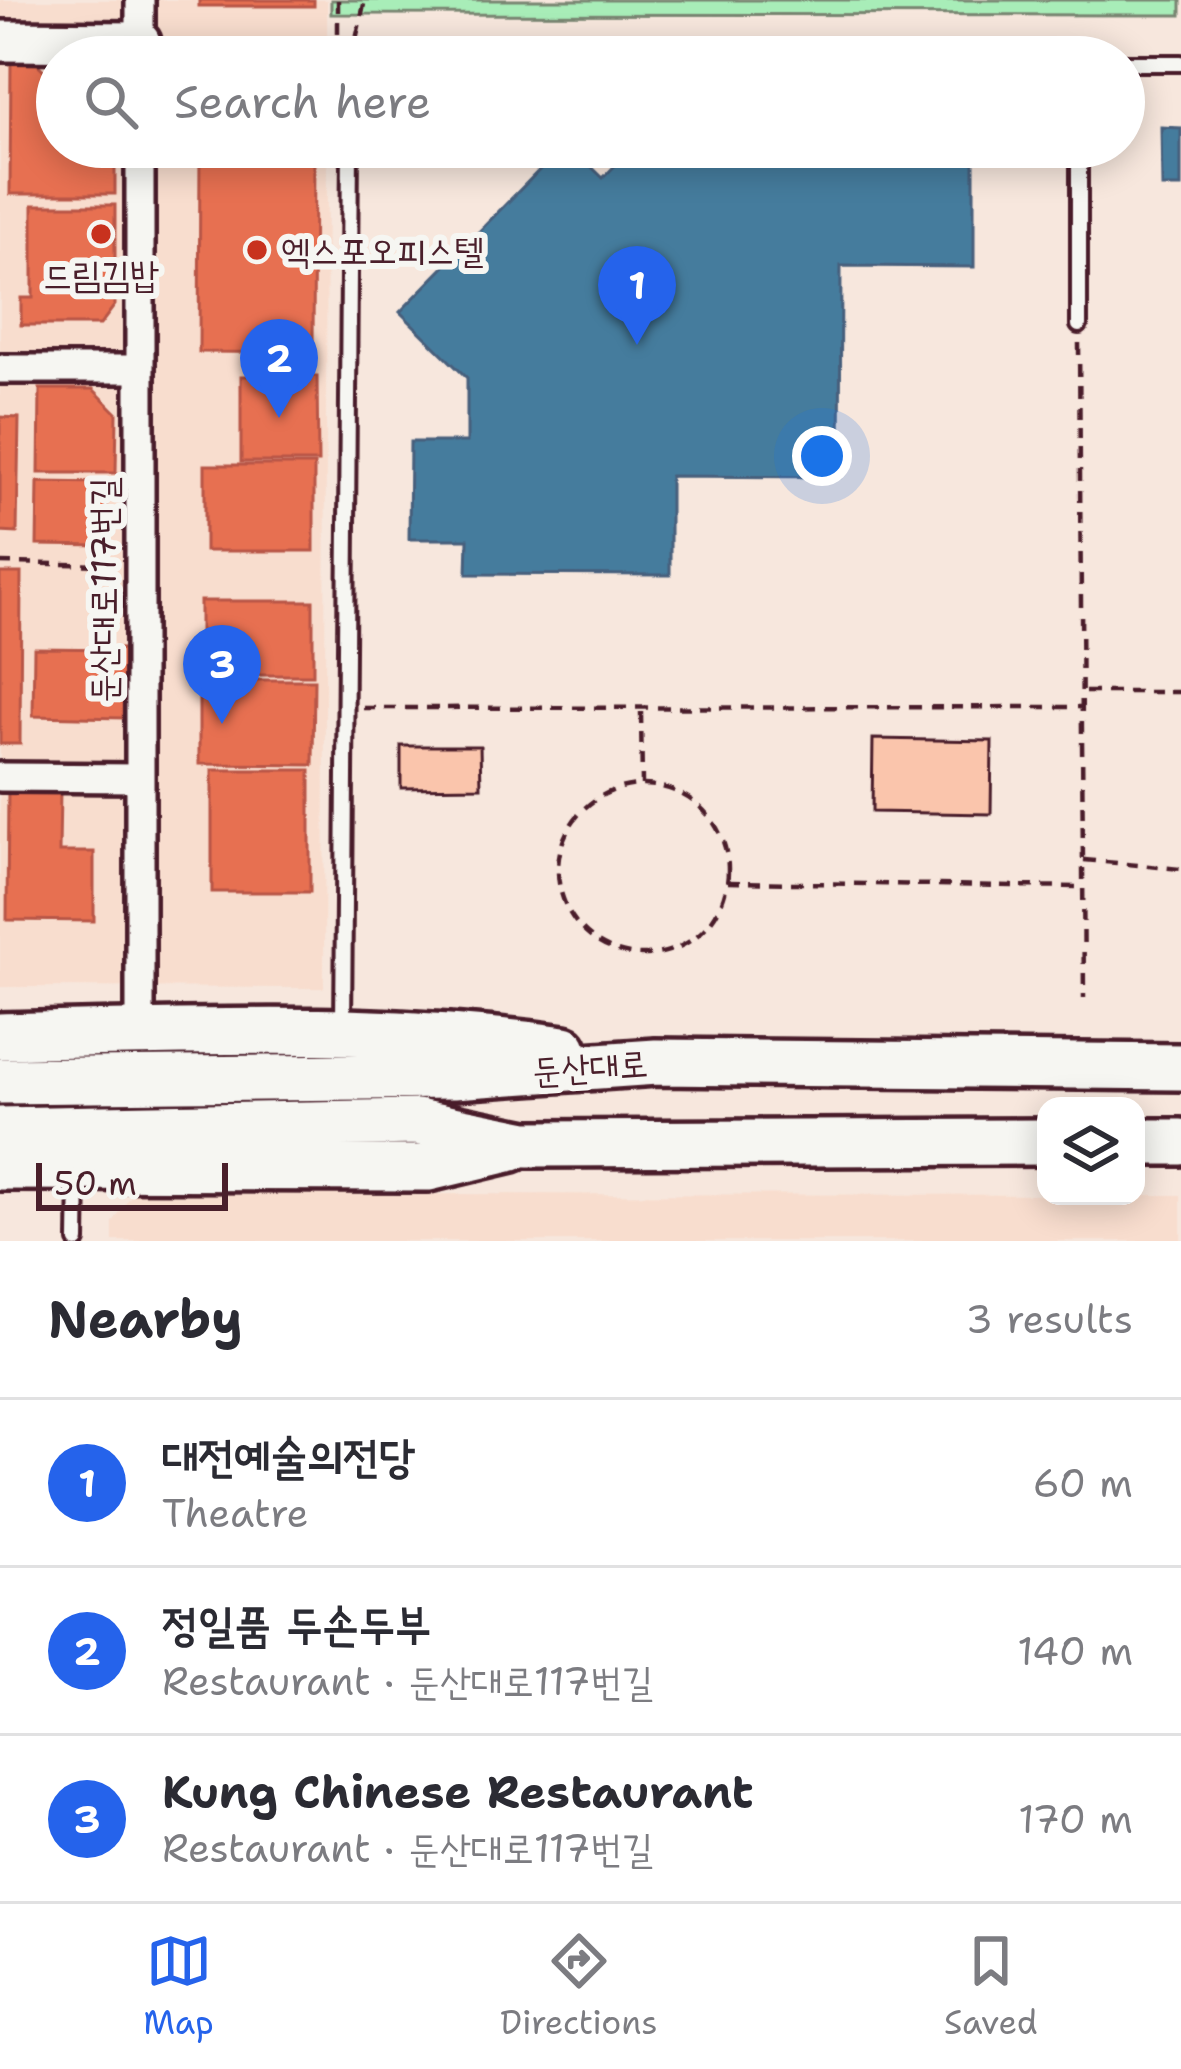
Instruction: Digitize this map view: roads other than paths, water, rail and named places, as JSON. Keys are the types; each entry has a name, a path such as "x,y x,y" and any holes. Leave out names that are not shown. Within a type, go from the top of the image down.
{"main road":[{"path":"0,1036 463,1035 656,1062"},
{"name":"둔산대로","path":"0,1081 453,1076 656,1062 1181,1067"},
{"name":"둔산대로","path":"0,1130 417,1122 526,1144 1037,1142"},
{"path":"1145,1142 1181,1142"},
{"path":"0,1167 428,1168 526,1144"}],"street":[{"path":"140,0 140,36"},
{"path":"0,41 36,43"},
{"name":"둔산대로117번길","path":"140,168 140,1033"},
{"path":"0,369 139,369"},
{"path":"0,777 139,778"}],"lane":[{"path":"1145,64 1181,64"},
{"path":"343,1032 350,168"},
{"path":"1079,168 1079,325"},
{"path":"77,1241 78,1168"}],"place":[{"name":"드림김밥","path":"101,234"},
{"name":"엑스포오피스텔","path":"257,250"},
{"name":"대전예술의전당","path":"637,345"},
{"name":"정일품 두손두부","path":"279,418"},
{"name":"Kung Chinese Restaurant","path":"222,724"}]}
